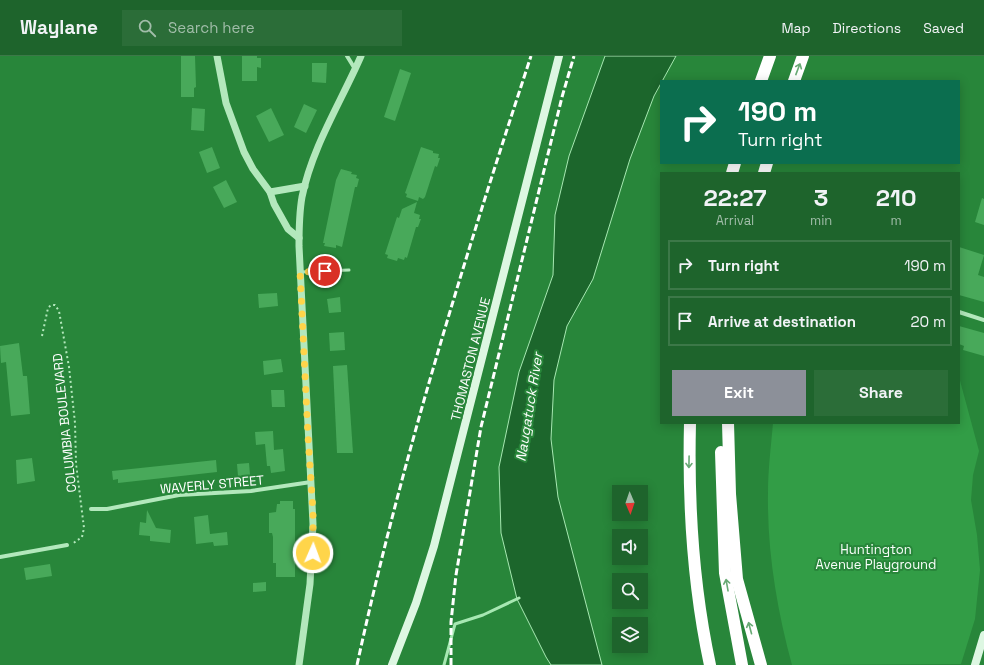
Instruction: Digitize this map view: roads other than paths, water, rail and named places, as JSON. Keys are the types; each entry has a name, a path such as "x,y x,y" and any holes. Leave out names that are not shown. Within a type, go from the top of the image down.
{"highway":[{"path":"761,80 770,56"},
{"path":"794,80 803,56"},
{"path":"690,424 689,476 694,553 704,638 710,665"},
{"path":"721,424 721,497 725,573 742,665"},
{"path":"728,424 730,494 737,579 760,665"}],"main road":[{"name":"THOMASTON AVENUE","path":"392,665 414,610 434,546 559,56"},
{"path":"975,665 984,635"}],"street":[{"path":"217,56 224,96 235,131 253,169 270,192 274,204 288,229 299,238"},
{"path":"347,56 355,70"},
{"path":"299,665 312,560 314,524 300,272 300,213 305,186 313,160 362,56"},
{"path":"270,192 305,186"},
{"path":"960,312 984,320"},
{"name":"WAVERLY STREET","path":"91,509 107,509 179,495 251,491 311,482"},
{"path":"0,557 67,545"}],"lane":[{"path":"300,272 349,270"}],"water":[{"name":"Naugatuck River","path":"605,56 676,56 663,80 660,80 660,85 654,96 630,159 593,279 567,326 554,380 551,439 558,497 602,665 551,665 517,599 501,533 499,467 519,372 553,275 555,215 569,156"}],"waterway":[{"path":"444,665 455,624 483,615 519,598"}],"railway":[{"path":"357,665 414,434 482,207 531,56"},
{"path":"451,665 451,622 456,575 481,427 562,97 574,56"}],"park label":[{"name":"Huntington Avenue Playground","path":"876,556"}]}
